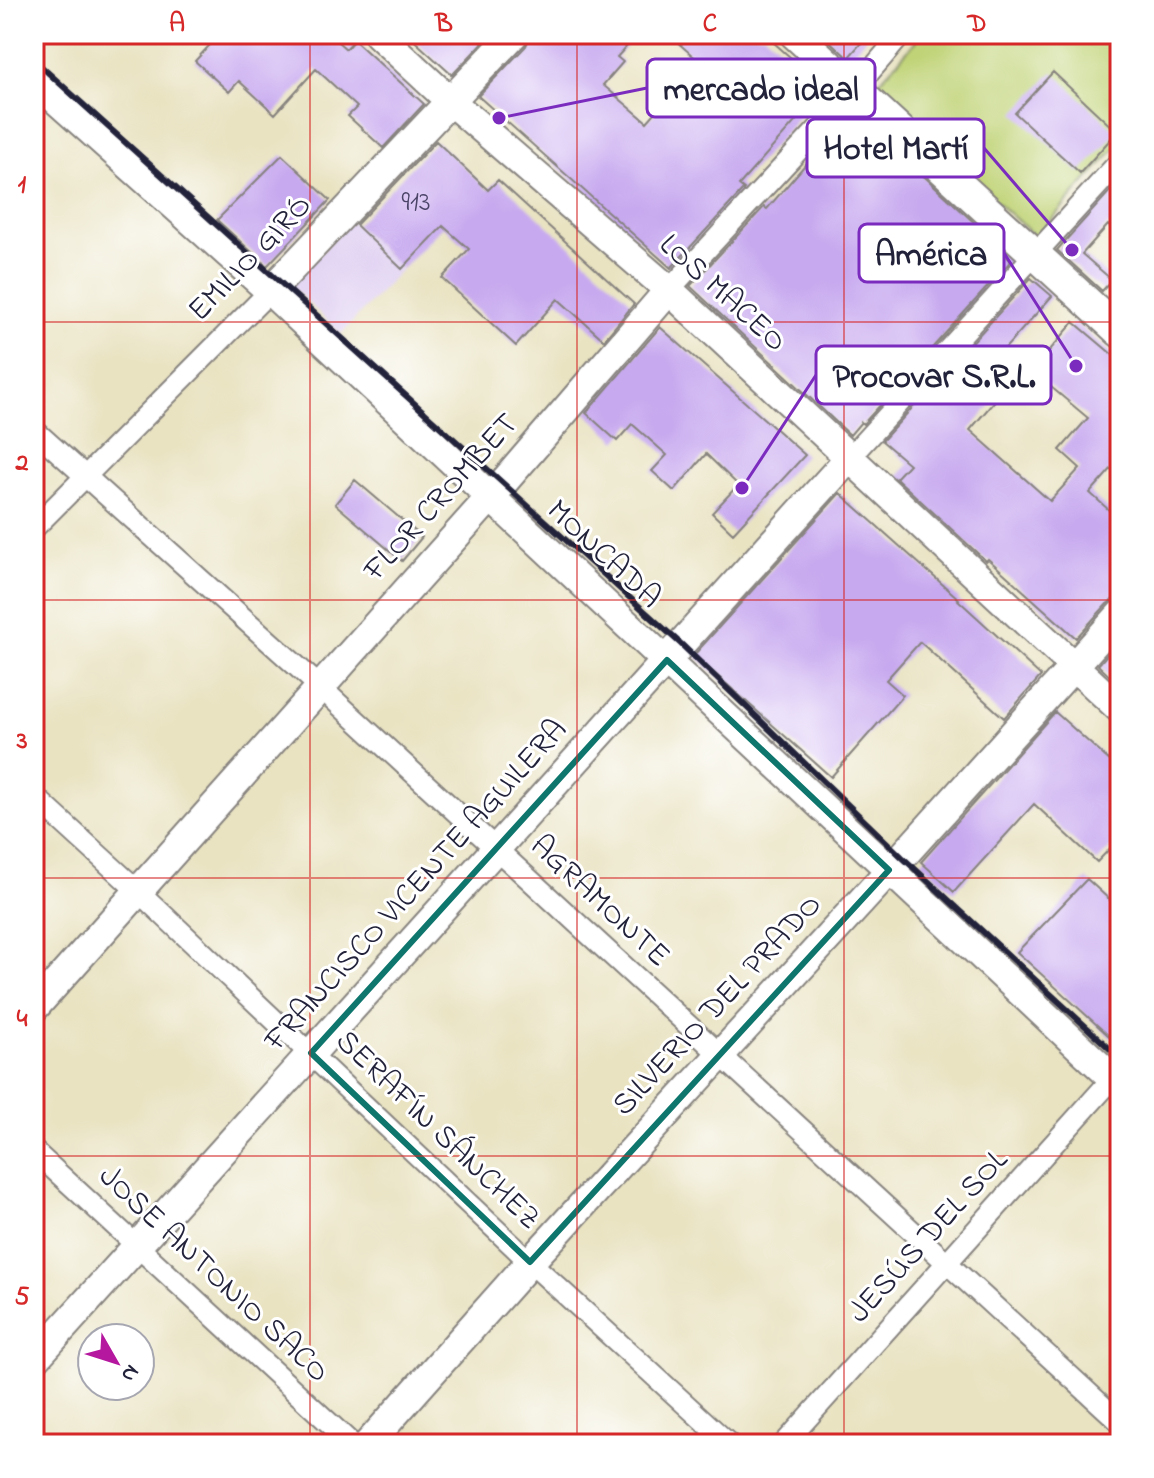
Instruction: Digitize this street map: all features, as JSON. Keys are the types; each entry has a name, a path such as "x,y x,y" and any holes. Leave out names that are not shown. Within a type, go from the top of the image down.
{"main road":[{"name":"LOS MACEO","path":"378,34 450,101 669,290 1120,709"},
{"name":"EMILIO GIRÓ","path":"270,291 514,34"},
{"path":"795,34 1120,332"},
{"name":"MONCADA","path":"34,80 270,291 889,870 1117,1078"},
{"name":"FLOR CROMBET","path":"34,1008 669,290"},
{"name":"FRANCISCO VICENTE AGUILERA","path":"34,1360 850,457"},
{"name":"SILVERIO DEL PRADO","path":"368,1444 1120,615"}],"street":[{"name":"FLOR CROMBET","path":"669,290 902,34"},
{"path":"850,457 1120,161"},
{"name":"EMILIO GIRÓ","path":"34,528 270,291"},
{"name":"AGRAMONTE","path":"34,430 320,687 1120,1422"},
{"name":"SERAFÍN SÁNCHEZ","path":"34,796 530,1262 729,1444"},
{"name":"JESÚS DEL SOL","path":"784,1444 946,1262 1117,1078"},
{"name":"JOSE ANTONIO SACO","path":"34,1151 352,1444"}],"highlighted area":[{"path":"667,660 889,870 530,1262 311,1053"}],"shaded area":[{"path":"351,221 402,269 341,334 290,285"}],"green space":[{"path":"922,34 1120,34 1120,143 1036,237 871,91"}],"building":[{"path":"220,34 329,34 346,49 354,40 424,104 383,148 348,116 357,107 316,69 275,114 239,81 229,92 195,61"},
{"path":"407,34 491,34 452,75"},
{"path":"531,34 638,34 617,57 623,62 603,85 647,122 700,62 668,34 764,34 825,88 739,185 744,189 671,268 478,96 526,46"},
{"path":"822,34 869,34 848,58"},
{"path":"1053,72 1117,132 1080,173 1015,113"},
{"path":"849,114 927,179 1007,253 1005,255 1011,261 850,435 690,286 764,207 767,209"},
{"path":"436,141 488,190 498,180 634,304 604,340 558,299 516,346 442,278 469,249 443,226 402,269 356,225"},
{"path":"282,155 330,200 267,266 217,220"},
{"path":"1120,180 1120,235 1108,225 1082,254 1112,280 1102,291 1057,250"},
{"path":"1031,278 1052,296 1000,354 1020,371 970,430 1050,501 1080,468 1060,450 1088,418 1032,371 1074,322 1120,361 1120,459 1090,493 1120,520 1120,598 1107,604 1076,638 896,478 909,464 882,441"},
{"path":"660,327 805,455 733,533 712,513 738,485 706,454 674,491 652,471 667,455 632,424 617,441 586,413"},
{"path":"355,480 422,537 402,561 335,504"},
{"path":"840,493 1041,676 1004,718 920,642 886,680 903,695 831,777 694,655"},
{"path":"1120,640 1120,686 1098,665"},
{"path":"1055,712 1111,762 1120,752 1120,838 1097,862 1034,804 954,892 921,862"},
{"path":"1087,879 1111,901 1120,891 1120,1046 1017,952"}],"railway":[{"path":"34,60 681,644 902,857 1120,1058"}],"place":[{"name":"mercado ideal","path":"499,118"},
{"name":"Hotel Martí","path":"1072,250"},
{"name":"América","path":"1076,366"},
{"name":"Procovar S.R.L.","path":"742,488"}]}
